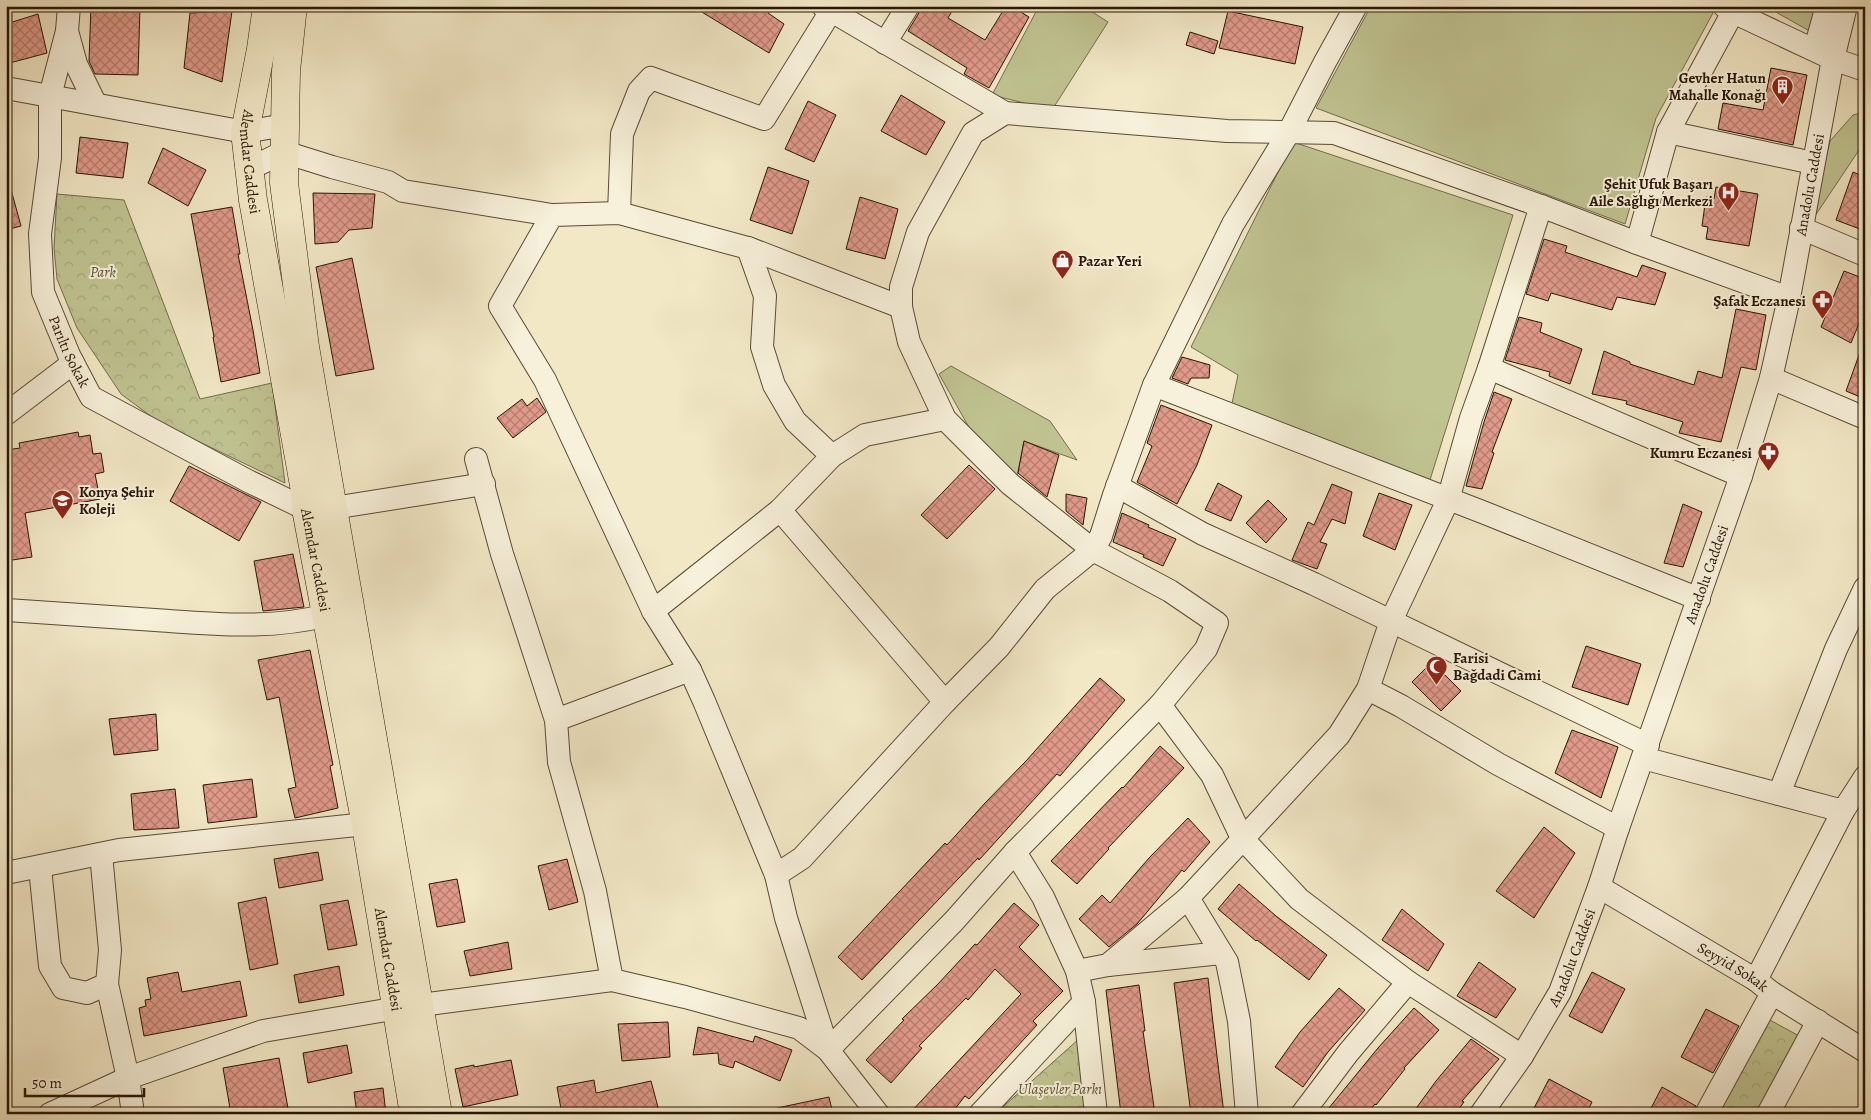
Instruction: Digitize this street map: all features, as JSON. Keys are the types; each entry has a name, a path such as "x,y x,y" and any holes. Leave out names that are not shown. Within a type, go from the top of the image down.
{"main road":[{"name":"Alemdar Caddesi","path":"267,6 262,49 245,132 252,200 305,490 306,508 366,824 409,1007 438,1114"},
{"name":"Alemdar Caddesi","path":"293,6 286,71 284,184 304,337 334,508 409,1007 414,1114"}],"street":[{"path":"69,6 67,31 76,64 95,103"},
{"path":"886,43 908,6"},
{"path":"776,875 802,858 999,647 1045,589 1093,550 1101,536 1154,385 1233,224 1289,132 1356,6"},
{"path":"1818,38 1827,6"},
{"name":"Anadolu Caddesi","path":"1481,1114 1522,1056 1560,992 1599,887 1741,476 1771,378 1789,298 1833,59 1846,6"},
{"path":"619,213 622,134 639,92 651,78 764,119 827,9 1005,113 1227,131 1334,132 1789,298"},
{"path":"1637,243 1668,132 1729,9 1833,59 1865,70"},
{"name":"Parıltı Sokak","path":"67,31 50,96 50,158 40,234 43,292 73,363 91,397 248,481 306,508"},
{"path":"6,88 245,132 285,125"},
{"path":"828,1050 954,921 1015,852 1160,705 1206,649 1217,623 1170,591 1093,550 1010,484 945,419 910,342 901,307 900,287 918,232 973,133 1005,113"},
{"path":"1668,132 1813,163"},
{"path":"249,169 284,152 332,168 388,182 403,191 552,214 619,213 748,248 901,307"},
{"path":"1108,965 1188,898 1339,735 1368,689 1392,621 1448,500 1471,418 1541,206"},
{"path":"552,214 500,306 545,380 653,611 690,670 776,875 786,918 828,1050"},
{"path":"1801,228 1865,255"},
{"path":"748,248 765,296 762,347 774,385 795,421 832,456"},
{"path":"6,414 73,363"},
{"path":"1489,368 1741,476"},
{"path":"1771,378 1865,418"},
{"path":"1154,385 1699,598"},
{"path":"653,611 780,510 832,456 865,435 945,419"},
{"path":"476,459 502,554 556,720 559,762 595,891 612,980"},
{"path":"334,508 484,484"},
{"path":"1117,486 1203,534 1392,621 1645,752 1779,794 1844,812"},
{"path":"780,510 946,702"},
{"path":"1779,794 1836,649 1865,588"},
{"path":"6,610 260,626 301,622 327,615"},
{"path":"556,720 690,670"},
{"path":"1368,689 1401,706 1498,764 1618,828"},
{"path":"1160,705 1212,775 1242,838 1299,899 1408,982 1522,1056"},
{"path":"1706,1114 1844,812 1865,777"},
{"path":"6,873 40,868 119,850 366,824"},
{"path":"1015,852 1043,897 1077,971 1084,1002 1096,1114"},
{"path":"101,854 110,950 107,984 128,1078 133,1114"},
{"path":"40,868 50,966 63,988 87,993 107,984"},
{"name":"Seyyid Sokak","path":"1599,887 1764,986 1818,1021 1863,1045"},
{"path":"1188,898 1227,962 1239,1021 1246,1114"},
{"path":"1077,971 1108,965 1221,953"},
{"path":"50,1114 128,1078 263,1031 409,1007 612,980 685,997 799,1028 828,1050 872,1112"},
{"path":"1302,1114 1348,1053 1408,982"},
{"path":"981,1113 1084,1002"},
{"path":"1768,1114 1818,1021"}],"green space":[{"path":"1039,6 1083,6 1108,22 1052,110 992,95"},
{"path":"1371,6 1702,6 1713,13 1656,118 1625,224 1316,108"},
{"path":"1765,6 1819,6 1813,33"},
{"path":"1865,112 1865,141 1811,222 1830,141 1853,115"},
{"path":"1293,142 1513,215 1429,483 1231,408 1238,375 1191,347"},
{"name":"Park","path":"57,194 124,200 200,399 272,383 285,483 160,423 121,394 77,328 57,279 54,248"},
{"path":"951,366 1050,421 1077,460 1024,441 1017,477 971,431 939,374"},
{"path":"1768,1019 1801,1037 1760,1114 1715,1114"},
{"name":"Ulaşevler Parkı","path":"1080,1038 1087,1114 995,1114"}],"building":[{"path":"91,6 140,6 138,75 95,74 89,61"},
{"path":"692,6 773,6 768,13 784,24 769,53"},
{"path":"923,6 955,6 948,18 985,40 1006,6 1011,6 1029,17 989,88 964,74 967,68 908,31"},
{"path":"232,11 222,82 184,68 190,13"},
{"path":"1228,11 1303,27 1295,64 1219,48"},
{"path":"38,14 47,53 6,64 6,24"},
{"path":"1190,32 1218,41 1214,54 1186,45"},
{"name":"Gevher Hatun Mahalle Konağı","path":"1771,68 1807,75 1793,145 1718,129 1723,103 1763,110"},
{"path":"901,95 945,122 926,155 881,131"},
{"path":"808,101 836,115 814,162 785,149"},
{"path":"80,137 128,143 123,178 76,173"},
{"path":"163,148 206,170 188,206 148,183"},
{"path":"768,167 809,181 792,234 750,220"},
{"path":"1853,172 1865,177 1865,231 1836,220"},
{"path":"6,186 10,186 21,226 6,230"},
{"name":"Şehit Ufuk Başarı Aile Sağlığı Merkezi","path":"1716,187 1758,194 1749,246 1706,239 1708,227 1702,226 1706,197 1714,199"},
{"path":"313,193 375,194 372,228 349,230 338,242 315,244"},
{"path":"860,197 898,209 885,259 846,249"},
{"path":"232,207 240,254 238,254 260,373 221,382 191,214"},
{"path":"1544,239 1567,246 1565,252 1637,277 1642,265 1666,273 1655,305 1617,297 1612,310 1551,293 1548,301 1526,294"},
{"path":"352,258 374,369 336,376 316,267"},
{"path":"1844,271 1865,279 1865,309 1851,343 1821,327"},
{"path":"1736,309 1766,315 1756,370 1741,367 1721,442 1679,433 1683,422 1626,404 1627,401 1592,394 1604,351 1630,362 1630,364 1694,385 1698,371 1722,378"},
{"path":"1519,317 1542,323 1540,332 1582,349 1570,384 1549,376 1550,372 1505,360"},
{"path":"1863,344 1865,344 1865,399 1846,391"},
{"path":"1182,357 1210,365 1209,378 1191,378 1188,384 1172,378"},
{"path":"1494,392 1512,399 1492,452 1494,453 1482,489 1466,486 1484,422"},
{"path":"537,398 546,412 513,438 497,418 522,399 527,406"},
{"path":"1161,405 1212,425 1197,465 1177,504 1137,482 1152,446 1147,443"},
{"path":"78,432 79,437 90,435 93,454 101,453 104,472 95,474 100,499 25,513 32,557 6,561 6,450 20,448 19,443"},
{"path":"1024,441 1059,455 1047,497 1018,473"},
{"path":"969,465 995,489 947,539 921,515"},
{"path":"189,466 261,502 239,541 170,501"},
{"path":"1218,483 1242,496 1231,521 1205,510"},
{"path":"1332,484 1352,492 1345,524 1332,519 1320,542 1327,544 1317,569 1292,560 1308,522 1314,525"},
{"path":"1379,493 1412,505 1395,550 1363,536"},
{"path":"1066,494 1087,498 1083,525 1066,511"},
{"path":"1268,500 1287,519 1266,543 1246,523"},
{"path":"1683,504 1702,512 1683,567 1664,563"},
{"path":"1122,513 1176,539 1163,566 1143,557 1144,555 1113,542"},
{"path":"293,554 304,607 263,611 254,561"},
{"path":"1586,646 1641,664 1628,705 1572,687"},
{"path":"310,650 333,765 330,766 338,808 295,818 288,789 296,787 279,697 267,700 258,660"},
{"name":"Farisi Bağdadi Cami","path":"1432,662 1461,691 1441,711 1412,682"},
{"path":"1100,678 1125,700 1060,776 1057,774 979,860 978,858 862,980 838,957 945,843 947,845 1026,761"},
{"path":"156,714 158,750 114,755 109,719"},
{"path":"1572,730 1618,747 1601,798 1555,773"},
{"path":"1160,746 1184,768 1108,848 1077,884 1051,861 1123,788"},
{"path":"252,779 257,817 208,823 203,785"},
{"path":"175,789 179,828 134,830 131,794"},
{"path":"1188,818 1210,842 1184,872 1182,870 1137,924 1109,947 1079,919 1102,895 1110,903 1149,858"},
{"path":"1544,827 1575,853 1534,918 1496,891"},
{"path":"318,852 323,880 279,888 274,859"},
{"path":"567,859 578,902 549,910 538,866"},
{"path":"457,879 465,922 437,927 429,884"},
{"path":"1239,884 1276,916 1327,955 1309,980 1256,941 1218,909"},
{"path":"266,897 278,964 250,970 238,903"},
{"path":"348,900 357,945 328,950 320,905"},
{"path":"1014,903 1039,925 1019,947 1063,991 1033,1021 1037,1025 969,1099 965,1096 951,1114 909,1114 1021,994 995,969 968,1000 966,998 919,1046 922,1048 891,1083 866,1060 904,1020 902,1019 975,944 977,945"},
{"path":"1402,909 1444,944 1428,971 1382,940"},
{"path":"508,942 512,969 470,976 464,951"},
{"path":"1479,962 1516,989 1496,1018 1457,996"},
{"path":"339,966 344,995 299,1003 294,975"},
{"path":"178,972 182,992 240,981 247,1016 144,1036 139,1008 146,1006 145,1000 151,999 147,978"},
{"path":"1592,972 1625,989 1602,1033 1569,1016"},
{"path":"1208,978 1224,1114 1191,1114 1174,983"},
{"path":"1139,985 1145,1031 1143,1031 1155,1114 1121,1114 1106,990"},
{"path":"1339,988 1365,1010 1328,1052 1303,1087 1275,1067 1300,1032"},
{"path":"1414,1008 1439,1030 1404,1068 1376,1105 1367,1114 1324,1114 1378,1048"},
{"path":"1706,1009 1739,1026 1713,1073 1681,1057"},
{"path":"668,1022 670,1057 622,1061 618,1024"},
{"path":"698,1027 753,1042 755,1036 792,1050 780,1081 735,1061 733,1068 719,1064 718,1053 693,1055"},
{"path":"1471,1039 1499,1059 1462,1101 1464,1102 1455,1114 1412,1114 1436,1081"},
{"path":"347,1045 352,1073 308,1083 303,1053"},
{"path":"279,1058 289,1114 231,1114 223,1068"},
{"path":"511,1060 518,1095 463,1107 455,1069"},
{"path":"1549,1079 1592,1102 1586,1114 1531,1114"},
{"path":"594,1080 596,1093 651,1081 659,1111 649,1114 562,1114 557,1087"},
{"path":"1662,1087 1696,1106 1693,1114 1648,1114"},
{"path":"383,1088 386,1114 357,1114 354,1092"},
{"path":"829,1097 833,1114 777,1114 777,1108"}],"place":[{"name":"Gevher Hatun Mahalle Konağı","path":"1782,106"},
{"name":"Şehit Ufuk Başarı Aile Sağlığı Merkezi","path":"1729,212"},
{"name":"Pazar Yeri","path":"1062,280"},
{"name":"Şafak Eczanesi","path":"1822,320"},
{"name":"Kumru Eczanesi","path":"1768,472"},
{"name":"Konya Şehir Koleji","path":"63,520"},
{"name":"Farisi Bağdadi Cami","path":"1437,686"}]}
